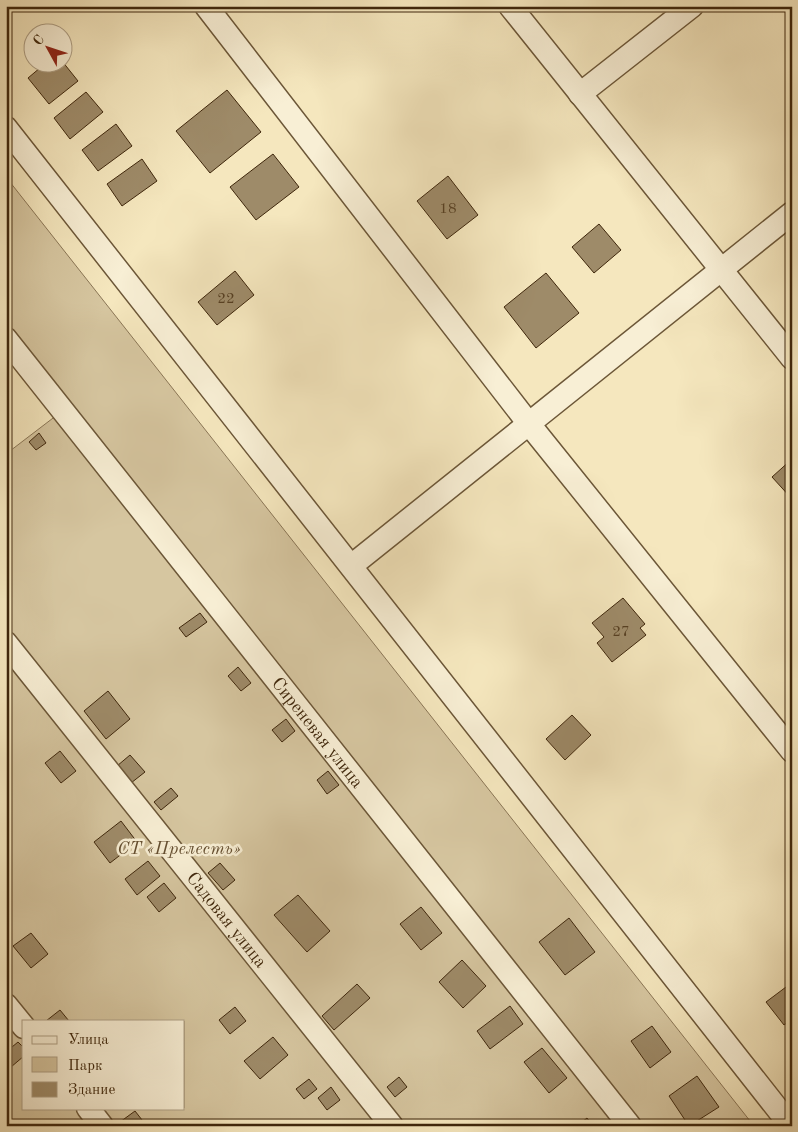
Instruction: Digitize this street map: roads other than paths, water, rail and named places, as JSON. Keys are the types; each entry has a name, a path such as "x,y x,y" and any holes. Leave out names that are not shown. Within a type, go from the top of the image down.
{"street":[{"path":"206,6 529,424 792,751"},
{"path":"510,6 792,358"},
{"path":"580,94 692,6"},
{"path":"6,128 791,1126"},
{"path":"351,566 792,213"},
{"name":"Сиреневая улица","path":"6,339 630,1126"},
{"name":"Садовая улица","path":"6,643 392,1126"},
{"path":"6,1005 22,1025"},
{"path":"90,1110 102,1126"}],"park label":[{"name":"СТ «Прелесть»","path":"179,848"}]}
